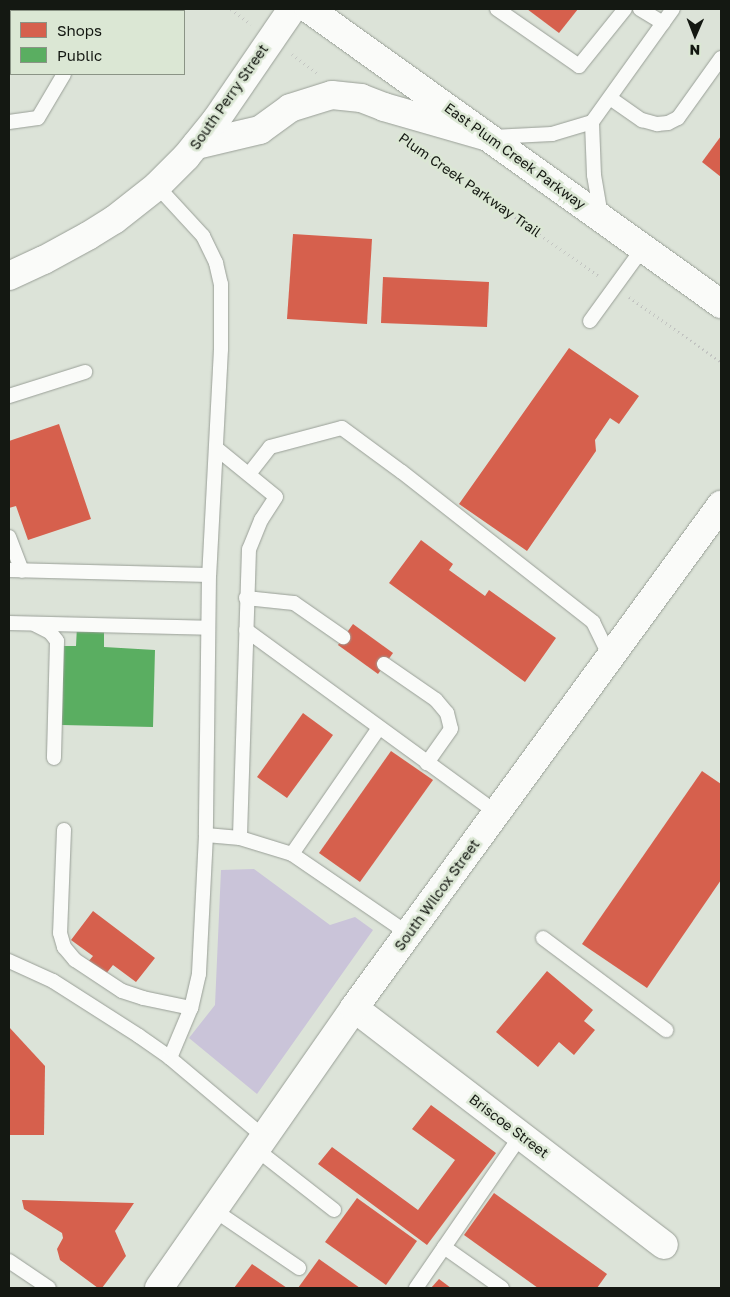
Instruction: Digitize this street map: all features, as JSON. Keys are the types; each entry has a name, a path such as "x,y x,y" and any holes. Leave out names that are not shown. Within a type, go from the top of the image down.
{"main road":[{"name":"South Perry Street","path":"9,276 44,260 97,231 157,186 196,145 216,120 292,9"},
{"name":"East Plum Creek Parkway","path":"309,9 721,304"},
{"path":"196,145 260,130 290,108 332,95 361,98 384,108 489,138"},
{"name":"South Wilcox Street","path":"160,1288 354,1008 721,505"},
{"name":"Briscoe Street","path":"354,1008 664,1245"}],"lane":[{"path":"497,9 579,66 625,9"},
{"path":"640,9 663,23"},
{"path":"489,138 552,134 592,122 673,9"},
{"path":"610,98 642,120 657,124 668,123 678,118 721,58"},
{"path":"9,122 38,118 63,75"},
{"path":"592,122 595,183 602,218"},
{"path":"157,186 204,236 216,263 221,284 221,349 209,575 206,835 199,974 191,1008 170,1058"},
{"path":"590,321 616,288 643,248"},
{"path":"9,396 85,372"},
{"path":"249,474 270,447 342,428 402,472 592,622 610,657"},
{"path":"216,448 276,498 262,520 249,549 240,838"},
{"path":"9,536 15,571 209,575"},
{"path":"246,598 294,603 343,637"},
{"path":"9,623 208,628"},
{"path":"33,624 50,632 56,641 54,758"},
{"path":"246,630 497,813"},
{"path":"384,664 436,700 448,713 451,729 427,763"},
{"path":"292,854 379,728"},
{"path":"64,830 60,934 64,947 76,960 122,991 143,998 191,1008"},
{"path":"206,835 240,838 292,854 409,934"},
{"path":"543,938 666,1030"},
{"path":"9,961 53,981 170,1058 334,1210"},
{"path":"416,1288 521,1135"},
{"path":"214,1210 299,1268"},
{"path":"444,1247 502,1288"},
{"path":"9,1261 49,1288"}],"path":[{"path":"231,9 329,82 332,95"},
{"name":"Plum Creek Parkway Trail","path":"410,143 721,362"}],"shaded area":[{"path":"254,869 330,925 355,917 373,930 257,1094 189,1038 215,1005 221,870"}],"building: Shops":[{"path":"527,9 578,9 559,33"},
{"path":"721,136 721,177 702,162"},
{"path":"293,234 372,239 367,324 287,319"},
{"path":"383,277 489,282 487,327 381,323"},
{"path":"569,348 639,396 619,424 610,418 595,440 596,451 527,551 459,504"},
{"path":"59,424 91,519 28,540 16,506 9,508 9,441"},
{"path":"421,540 453,564 449,570 485,596 489,590 556,638 525,682 389,583"},
{"path":"353,624 393,653 378,674 338,645"},
{"path":"303,713 333,735 287,798 257,777"},
{"path":"391,751 433,780 360,882 319,853"},
{"path":"702,771 721,784 721,880 647,988 582,944"},
{"path":"93,911 155,958 136,982 113,965 105,975 88,962 93,956 71,940"},
{"path":"547,971 593,1010 584,1021 595,1030 574,1055 559,1042 538,1067 496,1032"},
{"path":"9,1027 45,1066 44,1135 9,1135"},
{"path":"431,1105 496,1153 427,1245 318,1164 332,1147 418,1210 455,1160 412,1129"},
{"path":"494,1193 607,1274 597,1288 538,1288 464,1235"},
{"path":"357,1198 417,1241 386,1285 325,1242"},
{"path":"22,1200 134,1203 115,1231 126,1256 102,1288 98,1288 60,1260 57,1249 63,1238 62,1233 24,1209"},
{"path":"319,1259 360,1288 298,1288"},
{"path":"252,1264 287,1288 234,1288"},
{"path":"439,1279 451,1288 431,1288"}],"building: Public":[{"path":"77,626 104,626 104,647 155,650 153,727 62,725 63,646 76,646"}]}
